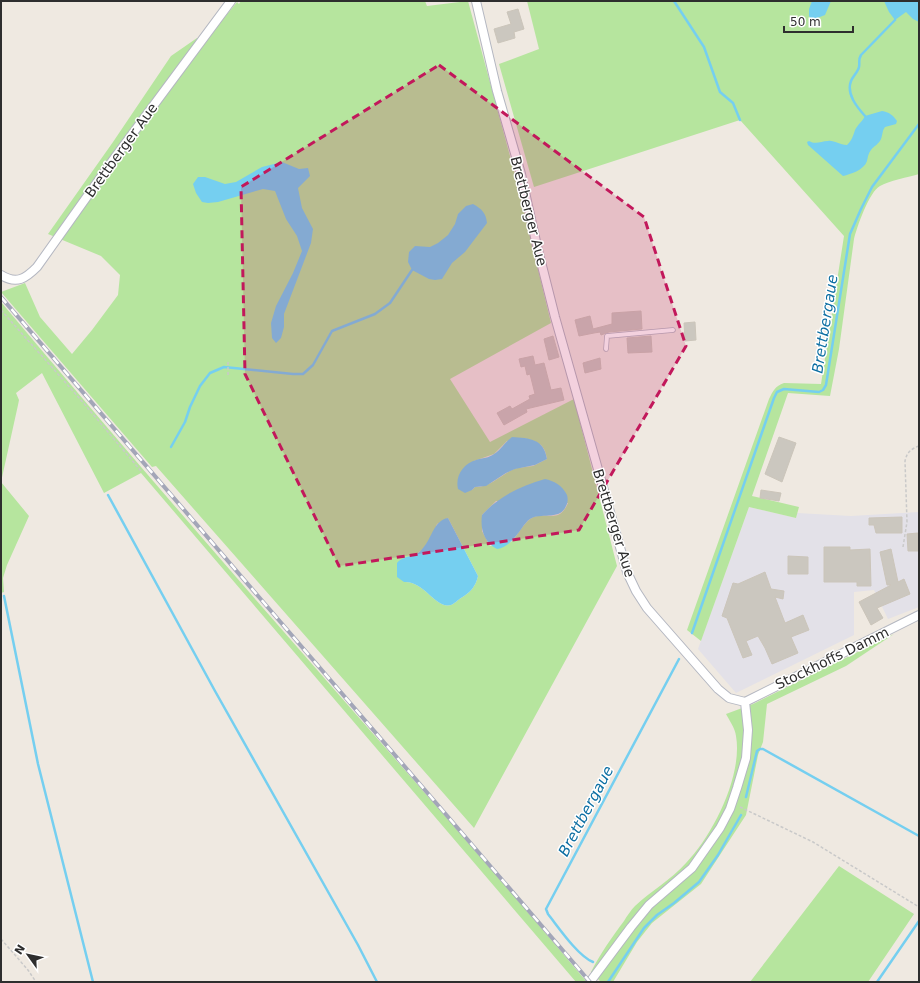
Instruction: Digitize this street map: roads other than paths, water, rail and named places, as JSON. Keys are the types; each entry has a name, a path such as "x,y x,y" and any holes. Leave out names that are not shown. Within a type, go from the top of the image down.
{"street":[{"name":"Brettberger Aue","path":"1,275 17,280 28,276 38,267 113,160 231,1"},
{"name":"Brettberger Aue","path":"476,1 497,90 521,174 555,317 627,572 636,591 647,608 718,689 729,698 745,702"},
{"name":"Stockhoffs Damm","path":"745,702 919,615"},
{"path":"590,982 649,905 692,868 720,828 733,799 746,758 748,730 745,702"}],"lane":[{"path":"606,349 607,336 673,330"}],"water":[{"path":"812,1 831,1 825,15 812,20 809,16 809,9"},
{"path":"884,1 919,1 919,22 913,19 906,12 895,20"},
{"path":"882,111 892,115 897,121 896,124 885,127 880,141 870,151 867,161 863,167 857,171 843,176 808,145 807,142 809,141 816,143 830,141 847,145 856,128 865,116"},
{"path":"282,162 299,169 308,168 310,176 298,188 302,208 313,229 311,243 284,314 284,327 281,338 276,343 272,338 271,323 276,306 293,273 302,251 297,236 286,219 275,191 263,189 218,202 208,203 202,202 196,193 193,184 198,177 205,177 225,184 236,182 262,167"},
{"path":"473,204 483,212 487,223 465,252 452,263 442,279 429,279 412,270 408,262 409,252 415,246 430,247 438,243 448,235 455,224 458,214 466,206"},
{"path":"512,437 525,438 535,441 543,447 547,459 535,465 515,469 486,486 475,487 465,493 458,489 457,484 459,475 467,464 492,455"},
{"path":"545,479 558,484 567,495 567,503 563,511 555,515 539,516 530,519 514,539 501,548 497,549 489,543 482,530 482,515 496,502 511,492"},
{"path":"448,518 478,576 474,586 467,594 451,605 445,605 440,603 418,586 404,582 397,577 397,563 404,558 420,552 439,522"}],"waterway":[{"path":"674,1 704,47 720,92 733,103 740,120"},
{"path":"865,116 853,100 850,91 851,81 858,69 861,55 895,20"},
{"name":"Brettbergaue","path":"692,633 777,392 784,389 819,392 823,390 826,385 850,234 872,187 919,124"},
{"path":"171,447 185,422 200,386 210,373 224,367 303,374 313,365 332,331 375,314 390,303 412,270"},
{"path":"108,495 215,691 358,945 377,982"},
{"path":"4,596 38,764 93,982"},
{"name":"Brettbergaue","path":"593,962 587,959 575,948 548,914 546,909 679,659"},
{"path":"746,797 757,751 763,749 919,836"},
{"path":"608,982 644,928 657,915 699,882 718,855 741,815"},
{"path":"877,982 919,921"}],"railway":[{"path":"1,297 590,982"}]}
